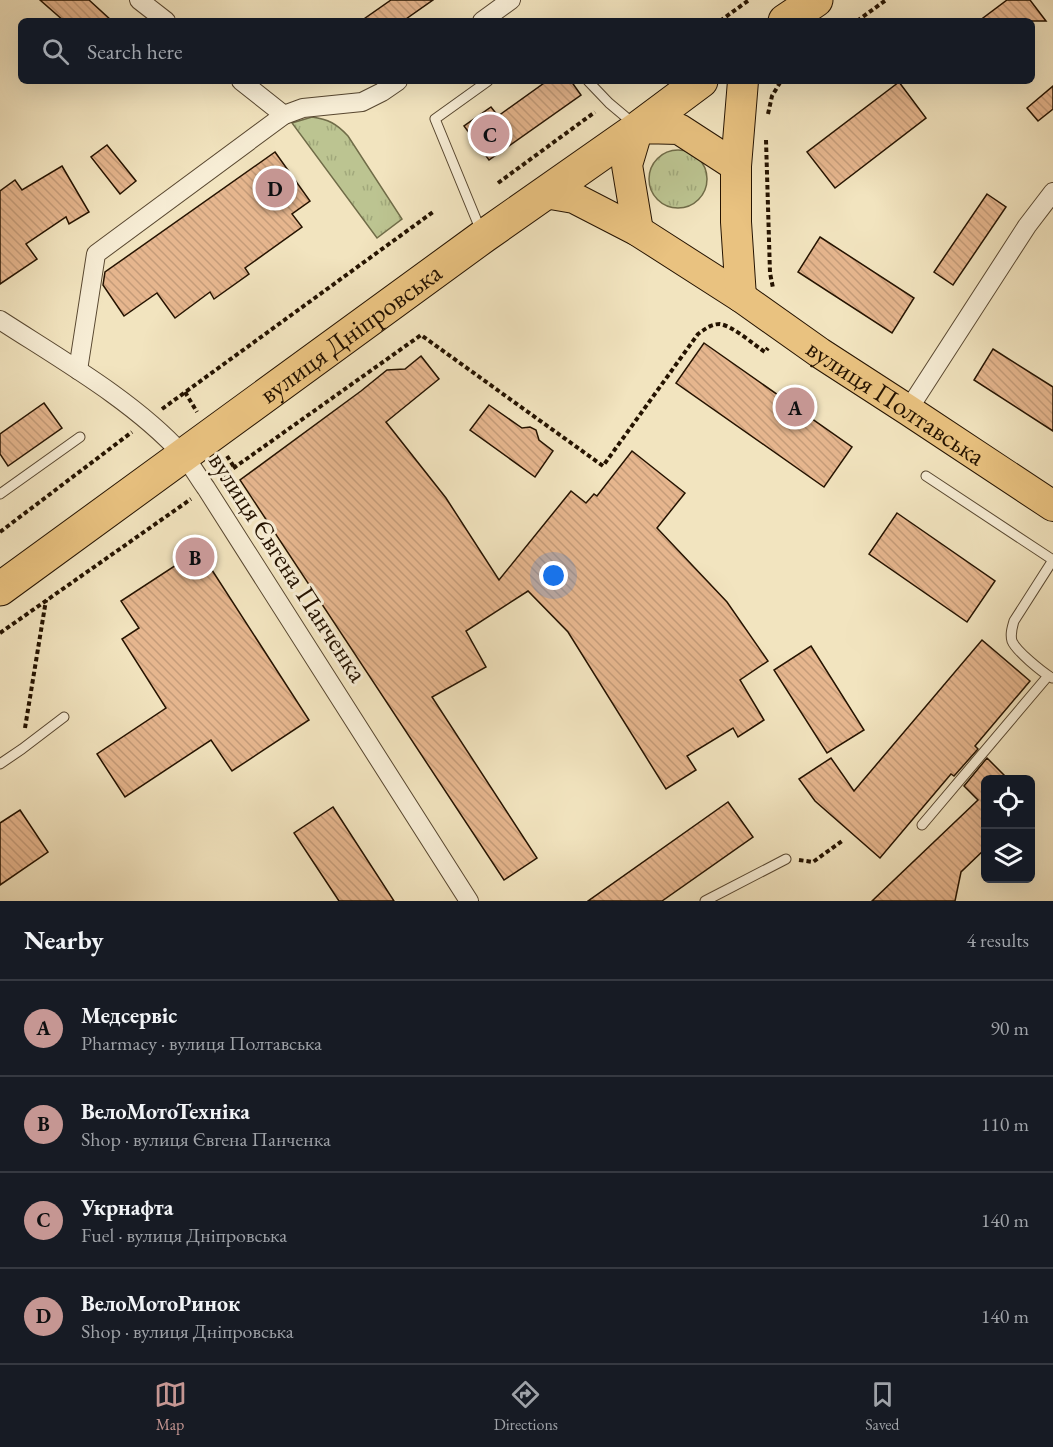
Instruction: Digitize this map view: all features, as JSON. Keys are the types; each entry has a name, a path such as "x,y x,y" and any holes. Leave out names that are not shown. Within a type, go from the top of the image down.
{"highway":[{"name":"вулиця Дніпровська","path":"0,589 484,236 697,84"}],"main road":[{"path":"741,297 736,222 736,166 743,84"},
{"path":"638,231 627,165 638,128 679,129 736,166"},
{"name":"вулиця Полтавська","path":"545,193 574,198 638,231 741,297 820,353 1053,506"}],"street":[{"path":"139,0 162,18"},
{"path":"486,18 511,0"},
{"path":"245,84 284,115"},
{"path":"78,370 96,254 284,115 303,108 362,102 394,84"},
{"path":"908,410 1027,226 1053,192"},
{"name":"вулиця Євгена Панченка","path":"0,320 78,370 147,420 183,455 469,901"}],"lane":[{"path":"484,84 435,119 484,236"},
{"path":"591,84 638,128"},
{"path":"0,494 80,437"},
{"path":"922,825 1051,677 1018,650 1012,641 1011,631 1014,621 1053,560 926,476"},
{"path":"0,764 64,717"},
{"path":"705,901 786,859"}],"path":[{"path":"724,18 749,0"},
{"path":"861,18 886,0"},
{"path":"767,122 772,96 779,84"},
{"path":"498,183 595,112"},
{"path":"766,134 770,273 776,295"},
{"path":"0,532 147,420 433,212"},
{"path":"422,335 603,466 698,334 707,327 721,324 729,327 765,352 770,345"},
{"path":"185,392 197,412"},
{"path":"227,456 234,467"},
{"path":"22,749 46,600"},
{"path":"786,859 813,862 842,841"}],"green space":[{"path":"312,117 332,123 348,136 402,219 377,238 292,123"},
{"path":"672,150 684,150 699,158 707,173 707,185 699,200 684,208 672,208 657,200 649,185 649,173 657,158"}],"building":[{"path":"40,0 89,0 109,18 61,18"},
{"path":"391,0 433,0 407,18 365,18"},
{"path":"1007,0 1030,0 1046,21 1035,21 1035,18 983,18"},
{"path":"543,84 573,84 581,95 489,160 464,126 491,107 498,116"},
{"path":"896,84 900,84 926,118 835,188 807,152"},
{"path":"1053,86 1053,109 1038,121 1027,108"},
{"path":"107,145 136,181 120,194 91,157"},
{"path":"275,152 310,201 292,214 302,227 245,268 249,274 214,299 210,292 175,318 157,293 124,316 103,285 105,272"},
{"path":"62,166 89,212 69,224 66,217 26,244 37,259 0,284 0,191 15,180 22,190"},
{"path":"987,194 1006,207 953,285 934,272"},
{"path":"820,237 914,298 892,333 798,272"},
{"path":"704,343 852,447 824,487 676,383"},
{"path":"993,349 1053,387 1053,431 974,380"},
{"path":"421,356 439,379 386,422 446,498 499,580 571,491 586,503 594,494 597,496 632,451 685,493 657,528 727,602 768,661 740,680 764,720 738,737 733,728 687,756 696,770 666,789 568,632 528,591 466,631 486,667 432,697 537,858 504,880 240,480 387,370 405,369"},
{"path":"44,403 62,428 8,466 0,454 0,434"},
{"path":"489,405 522,428 530,427 536,430 539,440 553,451 535,477 470,430"},
{"path":"897,513 995,581 967,622 869,554"},
{"path":"199,550 309,720 232,771 211,740 125,797 97,754 166,708 122,639 139,628 121,601"},
{"path":"982,640 1030,681 975,746 978,749 954,776 951,774 880,858 815,801 799,779 831,758 854,791"},
{"path":"811,646 864,730 827,753 774,670"},
{"path":"987,758 1004,775 981,775 981,853 961,872 955,901 872,901 978,800 964,786"},
{"path":"728,802 753,837 662,901 588,901"},
{"path":"333,807 394,901 339,901 294,833"},
{"path":"20,810 48,852 0,885 0,823"}],"place":[{"name":"Укрнафта","path":"490,134"},
{"name":"ВелоМотоРинок","path":"275,188"},
{"name":"Медсервіс","path":"795,407"},
{"name":"ВелоМотоТехніка","path":"195,557"}]}
